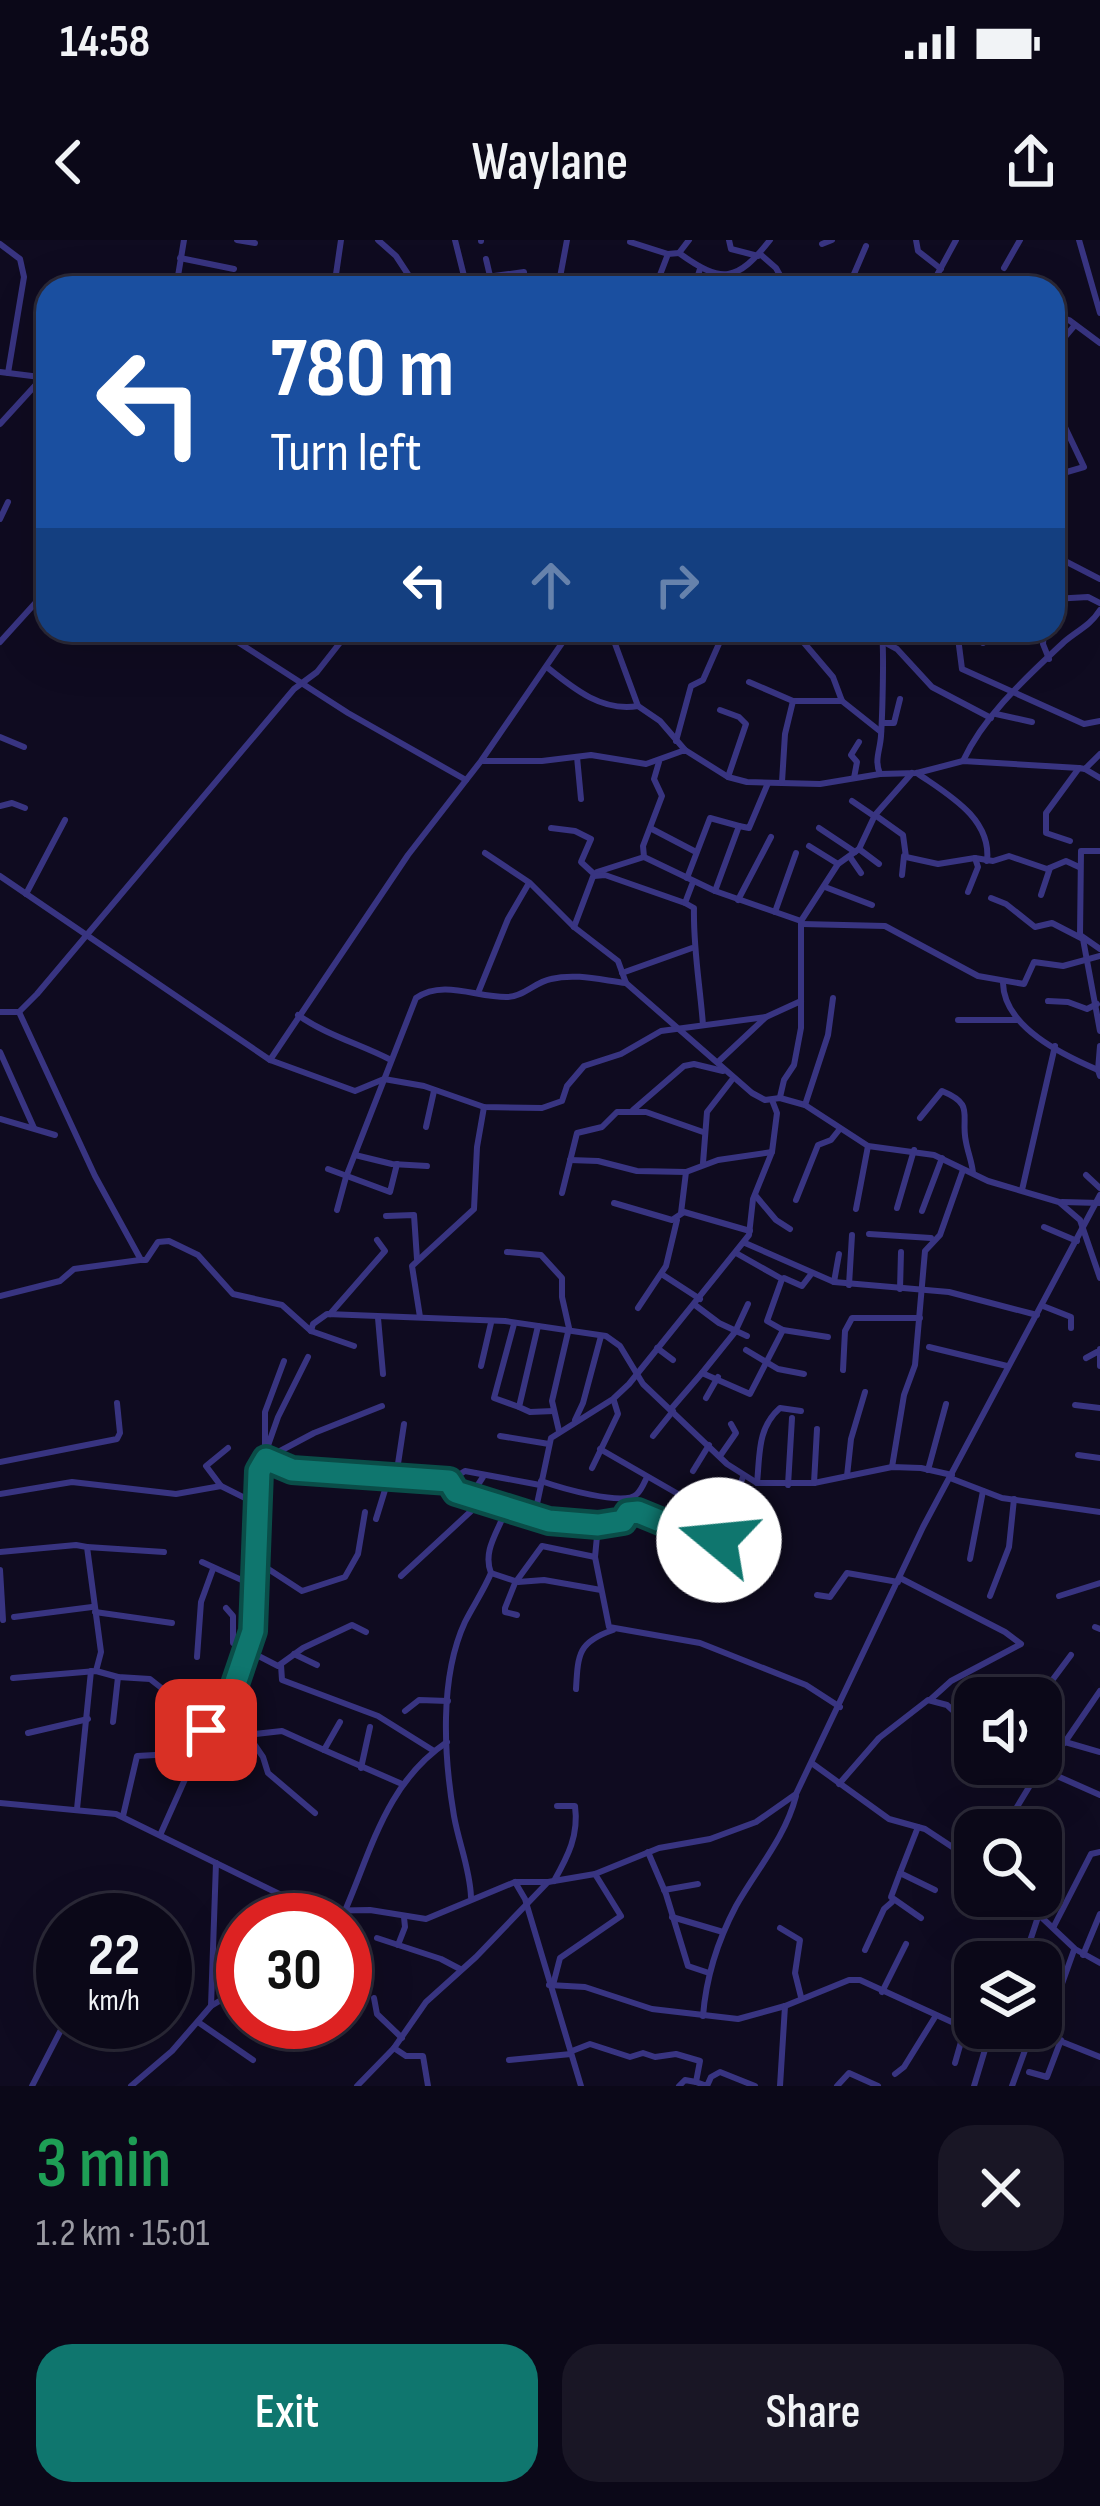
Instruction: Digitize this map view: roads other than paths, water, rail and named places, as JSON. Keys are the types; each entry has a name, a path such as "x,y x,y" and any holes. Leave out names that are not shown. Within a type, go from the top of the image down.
{"street":[{"path":"177,276 184,240"},
{"path":"237,240 255,243"},
{"path":"336,276 341,240"},
{"path":"378,240 409,276"},
{"path":"455,240 464,276"},
{"path":"560,276 567,240"},
{"path":"679,253 688,240"},
{"path":"729,240 731,249 759,255 780,276"},
{"path":"630,242 679,253 714,275 741,271 770,240"},
{"path":"822,244 832,240"},
{"path":"916,240 918,251 944,276"},
{"path":"937,276 956,240"},
{"path":"1004,268 1020,240"},
{"path":"1079,240 1100,313"},
{"path":"0,244 20,260 24,277 4,373 36,377"},
{"path":"851,276 866,246"},
{"path":"660,276 668,254"},
{"path":"180,259 234,269"},
{"path":"486,260 490,276 524,272 524,276"},
{"path":"698,276 700,268"},
{"path":"1065,320 1100,343"},
{"path":"1065,337 1075,325"},
{"path":"0,424 36,387"},
{"path":"1065,427 1084,466 1065,474"},
{"path":"0,519 8,502"},
{"path":"1065,561 1100,579"},
{"path":"963,761 1012,692 1069,638 1087,628 1100,606 1088,597 1065,598"},
{"path":"0,642 36,602"},
{"path":"237,642 466,780"},
{"path":"0,1012 20,1012 341,642"},
{"path":"270,1060 408,855 564,642"},
{"path":"612,642 638,706 660,721 686,750 728,777 820,784 914,773 963,761 1082,769 1100,778"},
{"path":"676,741 692,686 703,680 720,642"},
{"path":"804,642 833,677 842,701"},
{"path":"959,642 962,668 1087,725 1100,721"},
{"path":"1043,642 1049,659"},
{"path":"880,774 876,762 880,666 886,643 932,687 993,716 1032,722"},
{"path":"548,668 580,693 617,707 638,706"},
{"path":"749,682 794,700 842,701 881,728"},
{"path":"881,728 894,723 900,699"},
{"path":"782,782 785,734 794,700"},
{"path":"720,710 746,724 728,777"},
{"path":"0,736 24,747"},
{"path":"854,778 857,762 851,755 859,742"},
{"path":"481,761 591,755 622,763 659,762 686,750"},
{"path":"1070,841 1046,833 1045,818 1059,792 1100,754"},
{"path":"578,757 581,799"},
{"path":"644,857 643,846 662,796 654,779 659,762"},
{"path":"534,1518 549,1444 559,1432 613,1399 637,1375 723,1264 745,1243 755,1195 772,1152 776,1099 794,1066 801,1028 801,923 838,864 855,852 874,815 914,773"},
{"path":"914,773 962,802 988,840 987,861"},
{"path":"685,903 695,852 710,818 748,828 768,783"},
{"path":"852,801 903,836 902,875"},
{"path":"0,806 12,803 25,808"},
{"path":"26,894 65,820"},
{"path":"715,891 739,826"},
{"path":"550,828 592,839 581,862 594,875 694,908 692,947 700,977 703,1025"},
{"path":"819,828 879,864"},
{"path":"652,830 695,852"},
{"path":"738,900 771,837"},
{"path":"809,846 838,864"},
{"path":"1100,851 1081,851 1079,867 1084,962 1091,997 1098,1006 1100,1031"},
{"path":"855,852 861,873"},
{"path":"485,853 530,883 574,927 618,961 626,983 681,1028 732,1080 759,1098 805,1106 868,1146 942,1158 1059,1202 1072,1211 1083,1229 1100,1278"},
{"path":"775,912 796,853"},
{"path":"904,856 938,864 1012,856 1050,868 1066,861 1079,867"},
{"path":"574,927 594,875 644,857 715,891 801,923 898,929 914,944 1003,983 1024,984 1034,962 1063,966 1100,953 1052,923 1035,927 991,898"},
{"path":"968,892 978,867 975,858"},
{"path":"1041,895 1050,868"},
{"path":"0,876 270,1060 349,1090 384,1079 484,1107 557,1105 584,1066 614,1058 661,1031 766,1017 801,1001"},
{"path":"478,994 508,919 530,883"},
{"path":"824,887 872,905"},
{"path":"622,974 692,947"},
{"path":"337,1210 416,998 432,991 511,997 544,981 569,976 626,983"},
{"path":"1003,983 1005,1003 1020,1021 1099,1073 1100,1046"},
{"path":"805,1106 824,1048 833,998"},
{"path":"1048,1001 1087,1010 1098,1006"},
{"path":"20,1012 95,1176 141,1260"},
{"path":"298,1016 392,1060"},
{"path":"718,1062 766,1017"},
{"path":"958,1021 1020,1021"},
{"path":"1022,1190 1054,1046"},
{"path":"0,1052 34,1128"},
{"path":"633,1110 684,1066 723,1071"},
{"path":"703,1163 708,1108 732,1080"},
{"path":"426,1127 434,1091"},
{"path":"920,1118 942,1091 959,1101 967,1112 964,1139 973,1173"},
{"path":"420,1318 411,1270 417,1259 475,1209 476,1147 484,1107"},
{"path":"562,1193 579,1131 600,1129 617,1112 633,1110 703,1132"},
{"path":"0,1119 55,1135"},
{"path":"796,1200 818,1145 840,1130"},
{"path":"856,1209 868,1146"},
{"path":"896,1208 914,1150"},
{"path":"570,1160 637,1171 686,1172 703,1163 772,1152"},
{"path":"355,1155 427,1166"},
{"path":"922,1211 942,1158"},
{"path":"328,1169 390,1192 397,1164"},
{"path":"892,1467 904,1396 915,1365 925,1251 940,1234 963,1169"},
{"path":"638,1308 662,1274 686,1172"},
{"path":"1086,1175 1099,1197"},
{"path":"755,1195 790,1229"},
{"path":"1059,1202 1099,1197"},
{"path":"703,2016 709,1972 724,1932 781,1837 796,1794 899,1580 1099,1197"},
{"path":"614,1203 750,1231"},
{"path":"386,1216 414,1215 417,1259"},
{"path":"1044,1227 1077,1241"},
{"path":"849,1285 852,1234"},
{"path":"869,1234 934,1239"},
{"path":"311,1331 385,1250 377,1240"},
{"path":"0,1296 60,1281 74,1269 89,1265 146,1260 158,1242 169,1241 198,1255 233,1294 282,1305 311,1331 354,1346"},
{"path":"745,1243 834,1282 961,1294 1071,1317 1071,1328"},
{"path":"506,1252 541,1255 561,1275 569,1328 555,1379 559,1432"},
{"path":"736,1252 802,1286 812,1273"},
{"path":"900,1288 901,1252"},
{"path":"834,1282 839,1254"},
{"path":"662,1274 735,1332 747,1336"},
{"path":"781,1276 766,1318 783,1330 828,1337"},
{"path":"653,1436 735,1332 748,1304"},
{"path":"330,1314 515,1322 601,1335 620,1346 637,1375 720,1456 743,1477 758,1483 814,1483 892,1467 928,1469 1014,1499 1100,1512"},
{"path":"378,1318 383,1374"},
{"path":"843,1370 846,1328 852,1318 920,1318"},
{"path":"481,1366 491,1322"},
{"path":"515,1322 494,1398 530,1412 554,1411"},
{"path":"519,1407 538,1326"},
{"path":"702,1373 750,1394 783,1330"},
{"path":"573,1423 601,1335"},
{"path":"929,1347 1007,1366"},
{"path":"657,1348 674,1360"},
{"path":"746,1350 768,1364 804,1374"},
{"path":"1086,1358 1099,1351 1100,1366"},
{"path":"161,1833 201,1741 233,1689 253,1631 259,1471 278,1417 308,1357"},
{"path":"265,1457 265,1412 284,1360"},
{"path":"706,1398 718,1377"},
{"path":"847,1476 851,1439 866,1392"},
{"path":"592,1468 618,1414 613,1399"},
{"path":"0,1462 117,1439 117,1403"},
{"path":"928,1469 946,1404"},
{"path":"1075,1405 1100,1408"},
{"path":"265,1457 382,1406"},
{"path":"758,1483 762,1432 774,1412 783,1407 801,1411"},
{"path":"788,1484 792,1418"},
{"path":"376,1519 404,1424"},
{"path":"720,1456 736,1433 731,1424"},
{"path":"814,1483 818,1429"},
{"path":"500,1436 549,1444"},
{"path":"693,1471 709,1445"},
{"path":"228,1448 206,1466 221,1486 260,1505"},
{"path":"601,1449 725,1521"},
{"path":"1078,1454 1100,1458"},
{"path":"265,1457 292,1470 449,1481 462,1471 628,1498 637,1494 647,1477"},
{"path":"470,1497 483,1477"},
{"path":"449,1481 456,1492 502,1503 506,1509 534,1518 598,1525 623,1521 632,1511 717,1543 743,1477"},
{"path":"0,1494 72,1481 176,1494 221,1486"},
{"path":"970,1559 983,1491"},
{"path":"990,1596 1006,1558 1014,1499"},
{"path":"401,1576 484,1500"},
{"path":"472,1899 453,1813 448,1701 452,1664 464,1624 491,1573 488,1556 506,1509"},
{"path":"256,1561 302,1591 345,1577 358,1555 365,1512"},
{"path":"598,1525 595,1557 606,1618 613,1630"},
{"path":"0,1552 81,1544 164,1552"},
{"path":"517,1615 504,1610 542,1546 595,1557"},
{"path":"77,1809 100,1652 87,1547"},
{"path":"202,1562 255,1586"},
{"path":"197,1657 201,1603 213,1569"},
{"path":"0,1570 3,1620"},
{"path":"491,1573 518,1582 544,1580 601,1590"},
{"path":"817,1595 830,1597 848,1573 899,1580 980,1618 1021,1644 951,1681 879,1738 839,1784"},
{"path":"1059,1596 1100,1582"},
{"path":"226,1608 233,1616 232,1641 281,1665"},
{"path":"14,1617 93,1610 172,1623"},
{"path":"366,1632 352,1625 294,1654 281,1665 280,1679 378,1716 434,1751"},
{"path":"576,1689 584,1646 592,1637 613,1630 692,1640 806,1685 840,1707"},
{"path":"294,1654 317,1665"},
{"path":"1055,1677 1071,1655"},
{"path":"13,1678 94,1671 150,1679 164,1690 200,1693 223,1705 271,1776 315,1814"},
{"path":"113,1722 118,1677"},
{"path":"162,1723 164,1690"},
{"path":"1062,1746 1100,1691"},
{"path":"931,1699 954,1712"},
{"path":"405,1711 419,1700 448,1701"},
{"path":"28,1732 88,1719"},
{"path":"324,1750 340,1722"},
{"path":"361,1768 370,1727"},
{"path":"248,1736 282,1731 402,1784"},
{"path":"352,1893 387,1807 402,1784 447,1742"},
{"path":"1066,1742 1100,1752"},
{"path":"123,1816 137,1756 155,1755"},
{"path":"813,1764 889,1819 917,1827 954,1849"},
{"path":"1062,1779 1100,1796"},
{"path":"372,1910 438,1917 515,1882 596,1874 648,1852 710,1839 756,1822 796,1794"},
{"path":"0,1803 123,1816 276,1893"},
{"path":"357,2086 394,2048 426,2002 551,1882 573,1846 577,1810 557,1806"},
{"path":"917,1827 891,1897 921,1918"},
{"path":"648,1852 688,1966 709,1972"},
{"path":"1054,1926 1091,1854 1100,1852"},
{"path":"211,2006 216,1863"},
{"path":"551,1985 560,1958 621,1916 596,1874"},
{"path":"900,1874 935,1890"},
{"path":"515,1882 580,2086"},
{"path":"664,1890 698,1884"},
{"path":"865,1950 893,1901"},
{"path":"1062,1992 1100,1914"},
{"path":"398,1945 407,1921 404,1917"},
{"path":"672,1917 724,1932"},
{"path":"1043,1917 1079,1952 1100,1963"},
{"path":"780,1928 800,1940 795,1973 801,1997"},
{"path":"377,1938 460,1970"},
{"path":"882,1992 906,1944"},
{"path":"551,1985 585,1988 652,2009 738,2019 849,1980 866,1982 954,2024"},
{"path":"374,1998 377,2014 402,2038"},
{"path":"131,2086 156,2067 216,2003"},
{"path":"780,2086 785,2006"},
{"path":"895,2074 935,2017"},
{"path":"199,2022 253,2060"},
{"path":"1062,2040 1100,2057"},
{"path":"509,2060 572,2052 590,2044 627,2057 680,2055 700,2061 696,2082"},
{"path":"394,2048 406,2056 422,2056 428,2086"},
{"path":"32,2086 50,2049"},
{"path":"955,2063 959,2049"},
{"path":"974,2086 985,2049"},
{"path":"1012,2086 1026,2049"},
{"path":"1029,2072 1047,2078 1058,2049"},
{"path":"679,2086 685,2080 707,2086 720,2072 754,2086"},
{"path":"837,2086 848,2073 878,2086"}]}
